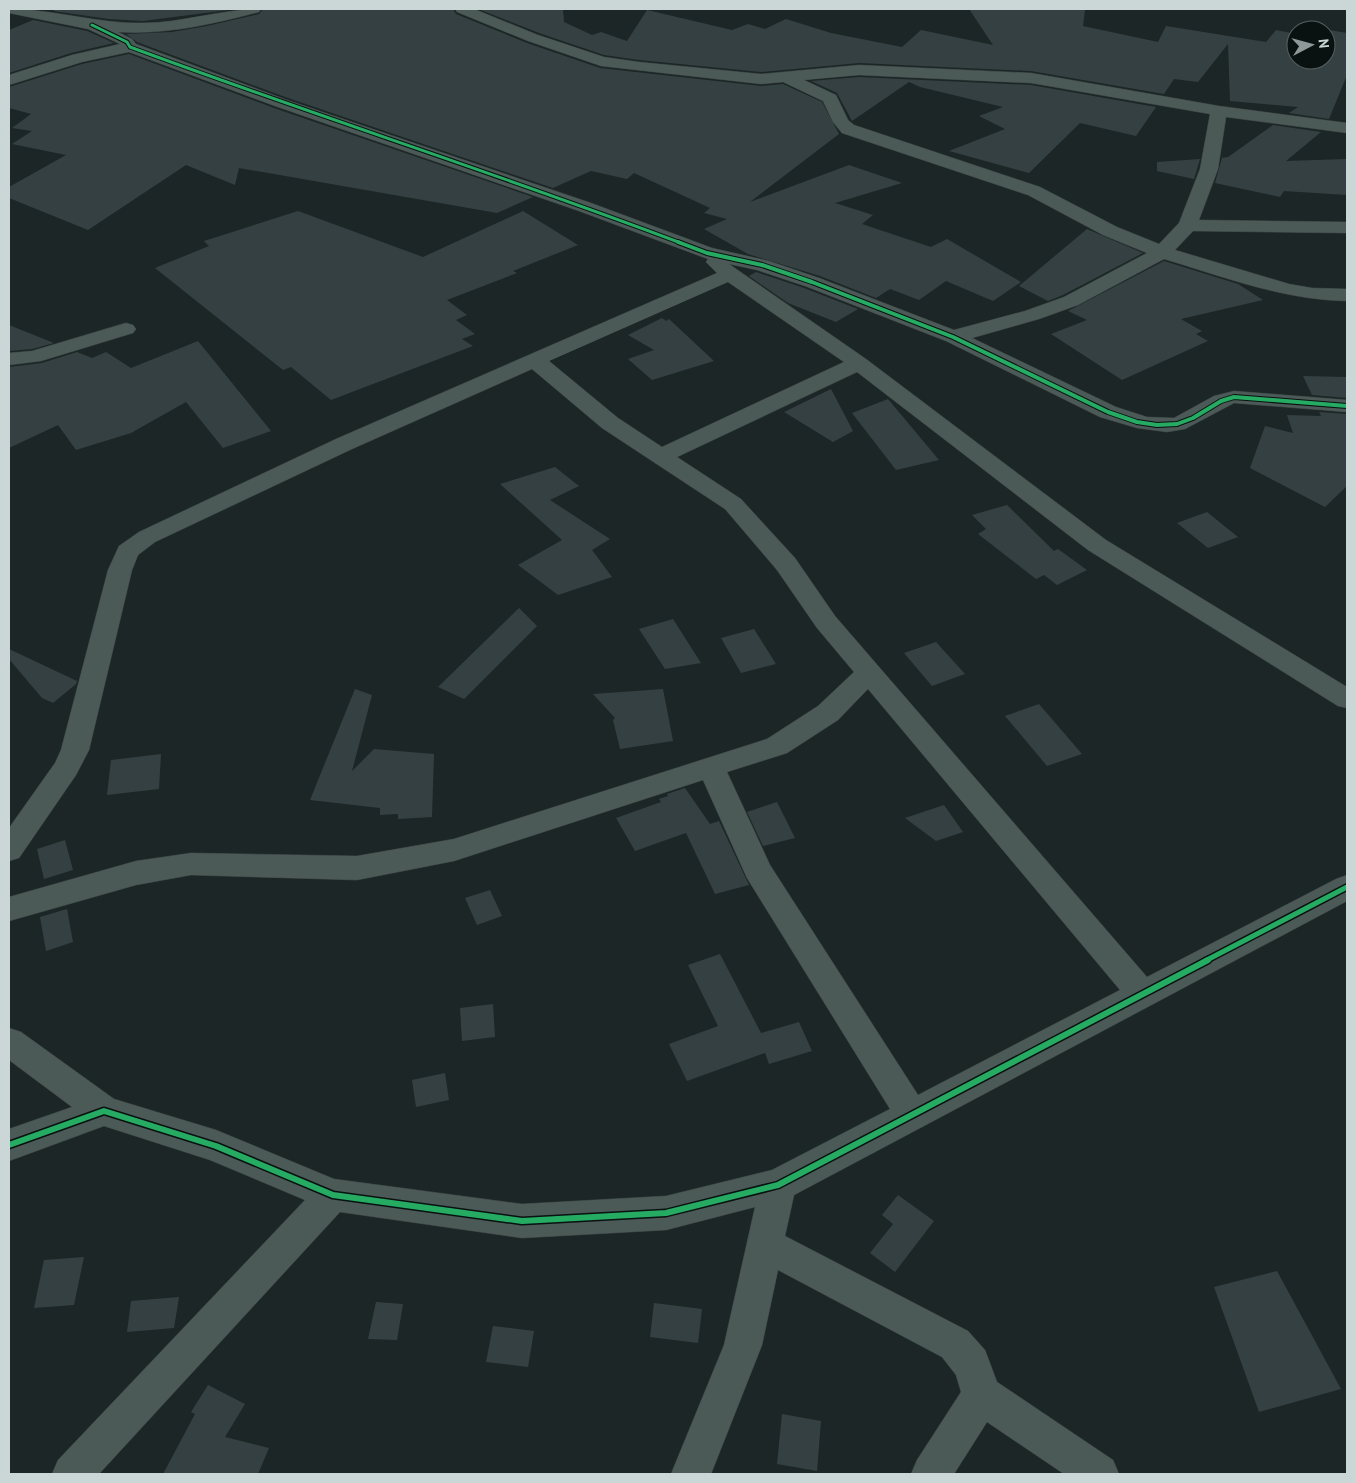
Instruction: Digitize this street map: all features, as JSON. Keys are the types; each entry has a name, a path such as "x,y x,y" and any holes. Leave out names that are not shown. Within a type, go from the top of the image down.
{"street":[{"path":"11,9 92,25 143,28 188,23 254,9"},
{"path":"63,20 81,9"},
{"path":"462,9 533,38 601,61 639,67 733,76 787,78 859,70 1031,78 1113,90 1219,111 1347,128"},
{"path":"92,25 128,44 280,103 585,207 707,253 762,265 812,282 953,337 1108,412 1140,422 1173,424 1186,421 1220,400 1234,397 1347,406"},
{"path":"9,80 128,44 143,28"},
{"path":"787,78 817,90 830,98 841,122 848,130 1034,191 1110,231 1162,252 1286,290 1312,294 1347,295"},
{"path":"953,337 1032,316 1071,300 1162,252 1188,225 1209,169 1219,111"},
{"path":"1188,225 1263,228 1347,228"},
{"path":"707,253 730,274 859,363 1097,545 1347,699"},
{"path":"9,850 66,768 75,750 120,570 128,551 147,536 344,444 533,359 730,274"},
{"path":"9,359 34,357 126,329"},
{"path":"533,359 610,423 733,504 786,564 826,622 1142,994"},
{"path":"659,457 859,363"},
{"path":"9,910 136,873 191,864 357,868 454,850 777,746 828,714 870,672"},
{"path":"711,768 758,870 912,1115"},
{"path":"9,1042 104,1111 216,1146 333,1195 522,1221 666,1213 778,1186 1347,887"},
{"path":"9,1145 104,1111"},
{"path":"691,1474 743,1345 778,1186"},
{"path":"72,1474 333,1195"},
{"path":"765,1244 955,1344 971,1364 982,1395 1099,1474"},
{"path":"931,1474 982,1395"}],"building":[{"path":"58,9 236,9 143,21 109,19 53,11"},
{"path":"263,9 453,9 456,14 527,43 600,68 761,86 783,84 822,102 839,134 750,202 849,165 902,183 835,203 873,215 862,224 931,247 947,239 1021,282 993,301 946,281 919,300 890,289 876,298 820,276 748,254 704,229 727,219 704,213 710,208 634,173 627,179 591,171 553,188 288,98 137,42 126,34 172,32 207,26 259,14"},
{"path":"478,9 563,9 564,22 592,35 601,32 627,41 647,10 732,30 748,24 765,29 786,19 831,33 902,47 921,30 993,45 969,9 1082,9 1085,10 1083,26 1158,42 1166,26 1266,42 1276,30 1286,32 1286,70 1336,70 1336,31 1347,33 1347,75 1329,119 1289,113 1298,107 1230,101 1228,44 1198,82 1174,79 1164,94 1031,71 859,63 761,72 604,55 539,33"},
{"path":"33,20 87,31 114,43 71,53 9,73 9,30"},
{"path":"129,54 274,108 533,197 497,213 239,168 235,185 186,165 88,230 9,198 9,187 66,155 12,144 32,131 12,128 31,114 9,108 9,87 82,64"},
{"path":"859,77 1031,85 1156,107 1136,136 1080,123 1029,173 949,151 1005,129 979,116 1003,107 920,87 909,82 852,121 837,93 811,81"},
{"path":"1273,125 1321,132 1286,161 1347,159 1347,195 1284,191 1280,197 1215,183 1222,158 1228,157"},
{"path":"1200,159 1194,179 1157,171 1157,162"},
{"path":"298,211 423,257 523,211 578,245 513,271 517,273 447,300 467,315 456,320 475,334 462,339 473,346 331,400 291,367 283,370 155,268 209,246 204,241"},
{"path":"1087,229 1143,253 1048,301 1019,286"},
{"path":"1164,261 1238,284 1263,300 1181,319 1202,331 1196,334 1208,341 1122,380 1051,334 1087,320 1068,311"},
{"path":"756,272 858,309 836,322 788,303 749,276"},
{"path":"662,318 666,321 669,319 714,361 652,380 628,359 654,350 628,335"},
{"path":"9,325 54,343 32,349 9,351"},
{"path":"198,341 271,431 223,448 186,402 131,433 76,450 58,425 9,448 9,367 42,363 77,352 92,358 106,352 131,368"},
{"path":"1303,376 1347,377 1347,398 1312,395"},
{"path":"831,389 853,431 833,442 784,412"},
{"path":"888,399 939,460 896,470 852,413"},
{"path":"1319,412 1347,414 1347,486 1325,507 1250,468 1265,426 1293,433 1287,415 1321,416"},
{"path":"555,467 579,486 550,500 610,539 592,550 612,577 558,595 518,565 562,540 500,484"},
{"path":"1007,505 1054,551 1058,549 1087,570 1057,585 1044,575 1036,579 978,534 986,529 972,515"},
{"path":"1207,512 1238,537 1208,548 1177,523"},
{"path":"519,608 537,626 464,699 438,687"},
{"path":"673,619 701,663 665,669 639,629"},
{"path":"754,629 776,664 741,673 721,638"},
{"path":"936,642 965,674 932,686 904,653"},
{"path":"9,649 77,681 76,684 53,703 42,698 9,659"},
{"path":"355,689 372,695 352,771 374,749 434,754 432,817 398,819 398,814 380,815 380,808 310,800"},
{"path":"663,689 673,741 620,749 613,720 615,718 593,694"},
{"path":"1039,704 1082,754 1047,766 1005,716"},
{"path":"161,754 159,789 107,795 111,760"},
{"path":"685,788 710,824 719,821 749,885 715,894 686,833 635,851 616,818 661,802 659,799 668,796 667,794"},
{"path":"777,802 795,838 763,846 747,812"},
{"path":"944,805 963,832 936,841 905,818"},
{"path":"65,840 73,870 44,879 37,849"},
{"path":"490,890 502,916 477,925 465,898"},
{"path":"67,909 73,942 46,951 40,917"},
{"path":"720,954 761,1033 799,1022 812,1051 769,1064 765,1053 687,1081 669,1044 718,1026 688,965"},
{"path":"493,1004 495,1037 462,1041 460,1008"},
{"path":"445,1073 449,1100 416,1107 412,1080"},
{"path":"898,1195 934,1221 895,1272 870,1253 893,1224 882,1215"},
{"path":"84,1257 74,1305 34,1308 44,1260"},
{"path":"1277,1271 1341,1389 1259,1412 1214,1287"},
{"path":"179,1297 174,1328 127,1332 131,1301"},
{"path":"376,1302 403,1304 397,1340 368,1339"},
{"path":"654,1303 702,1309 698,1343 650,1337"},
{"path":"493,1326 534,1331 528,1367 486,1362"},
{"path":"208,1385 245,1404 225,1437 269,1448 258,1474 163,1474 195,1414 191,1412"},
{"path":"782,1414 821,1421 817,1471 777,1464"}],"cycle path":[{"path":"92,25 127,42 130,47 281,103 585,207 707,253 762,265 812,282 953,337 1108,412 1127,419 1147,424 1167,426 1177,424 1193,418 1221,401 1234,397 1347,406"},
{"path":"9,1145 104,1111 216,1146 333,1195 522,1221 666,1213 778,1185 1347,887"}]}
